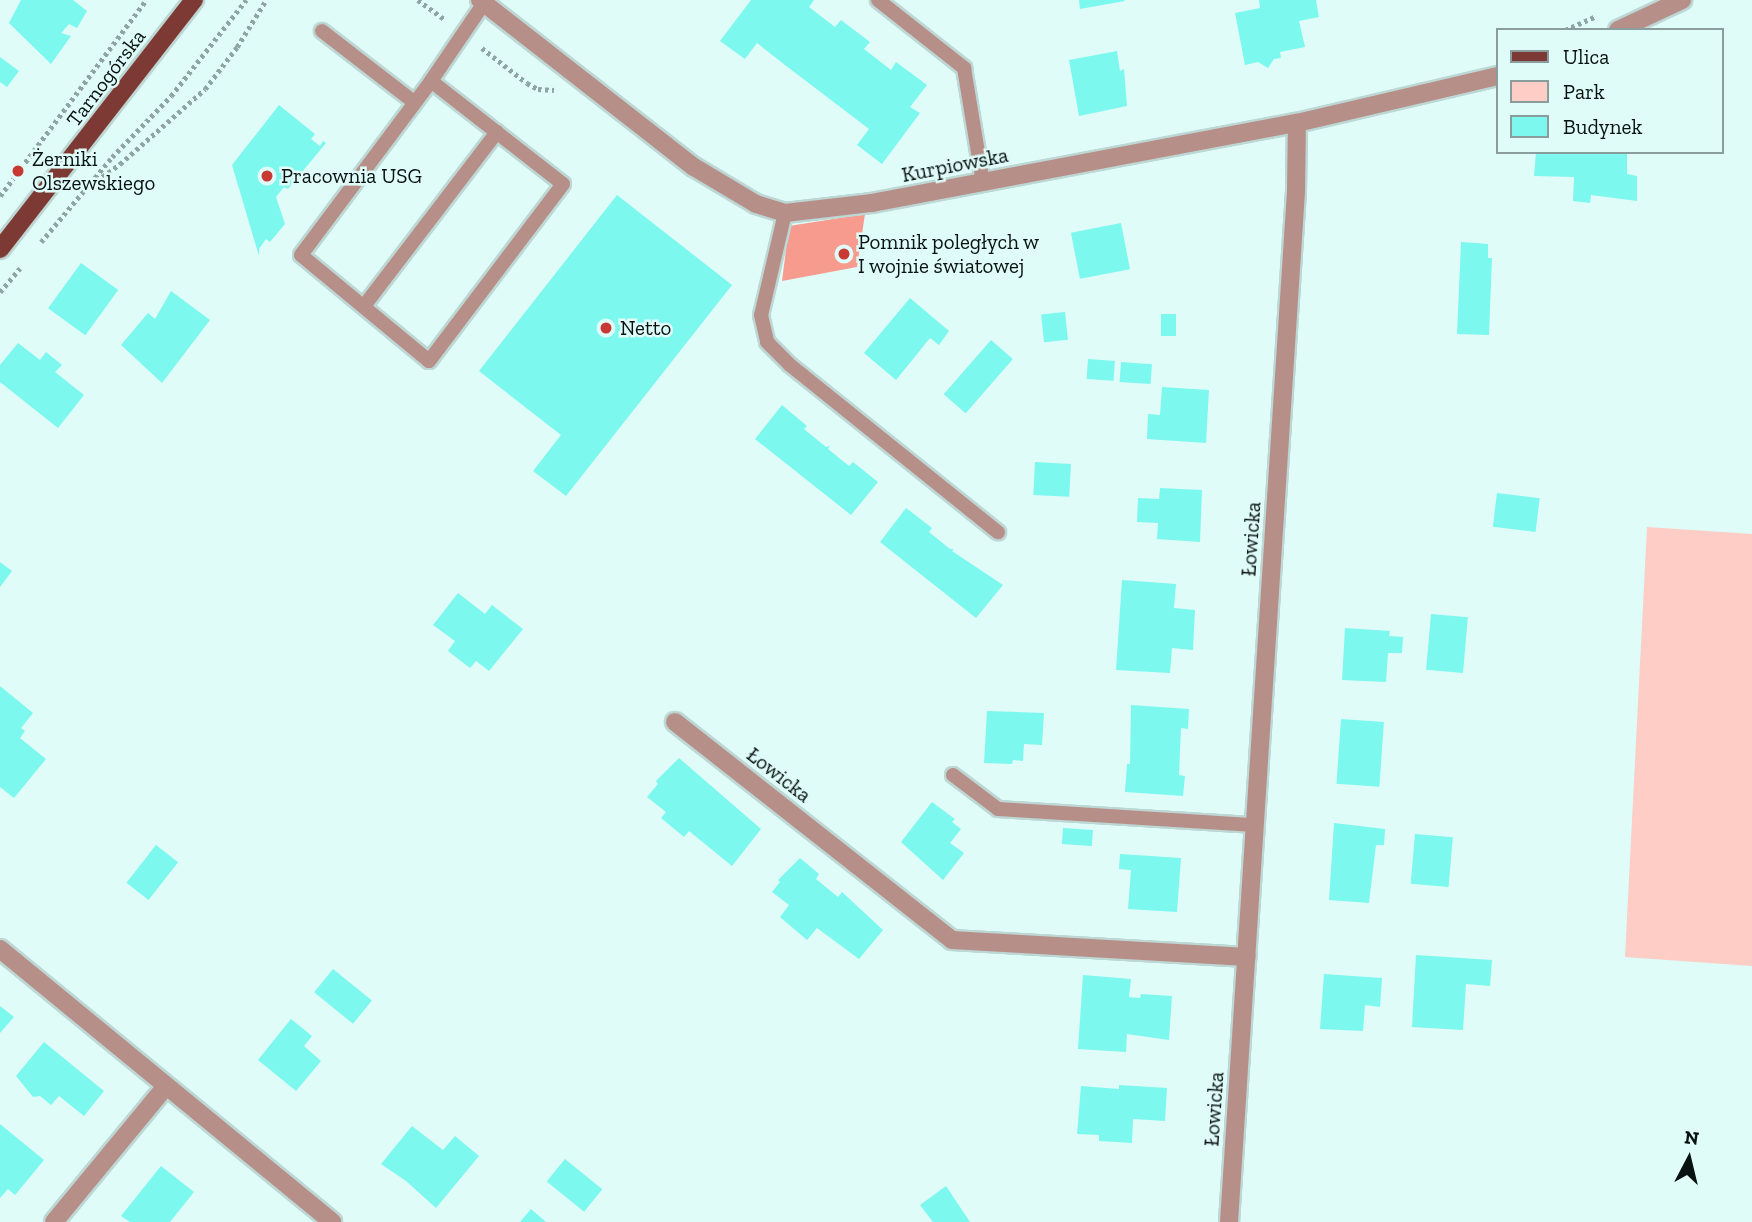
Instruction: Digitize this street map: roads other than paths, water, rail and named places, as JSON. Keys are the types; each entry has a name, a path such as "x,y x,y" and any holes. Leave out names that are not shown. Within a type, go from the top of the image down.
{"main road":[{"name":"Tarnogórska","path":"0,249 194,0"}],"street":[{"path":"1622,28 1682,0"},
{"name":"Kurpiowska","path":"482,1 694,167 756,204 785,213 873,203 1297,123 1496,76"},
{"name":"Łowicka","path":"1230,1222 1296,191 1297,123"},
{"name":"Łowicka","path":"675,722 952,940 1247,957"},
{"path":"0,949 332,1222"},
{"path":"54,1222 166,1086"}],"lane":[{"path":"877,0 964,68 983,183"},
{"path":"431,80 563,184 429,361 301,255 431,80 482,1"},
{"path":"321,31 414,102"},
{"path":"364,306 496,132"},
{"path":"785,213 761,315 767,342 790,365 998,532"},
{"path":"953,775 998,809 1255,825"}],"place":[{"name":"Żerniki Olszewskiego","path":"18,171"},
{"name":"Pracownia USG","path":"267,176"},
{"name":"Pomnik poległych w I wojnie światowej","path":"844,254"},
{"name":"Netto","path":"606,328"}]}
